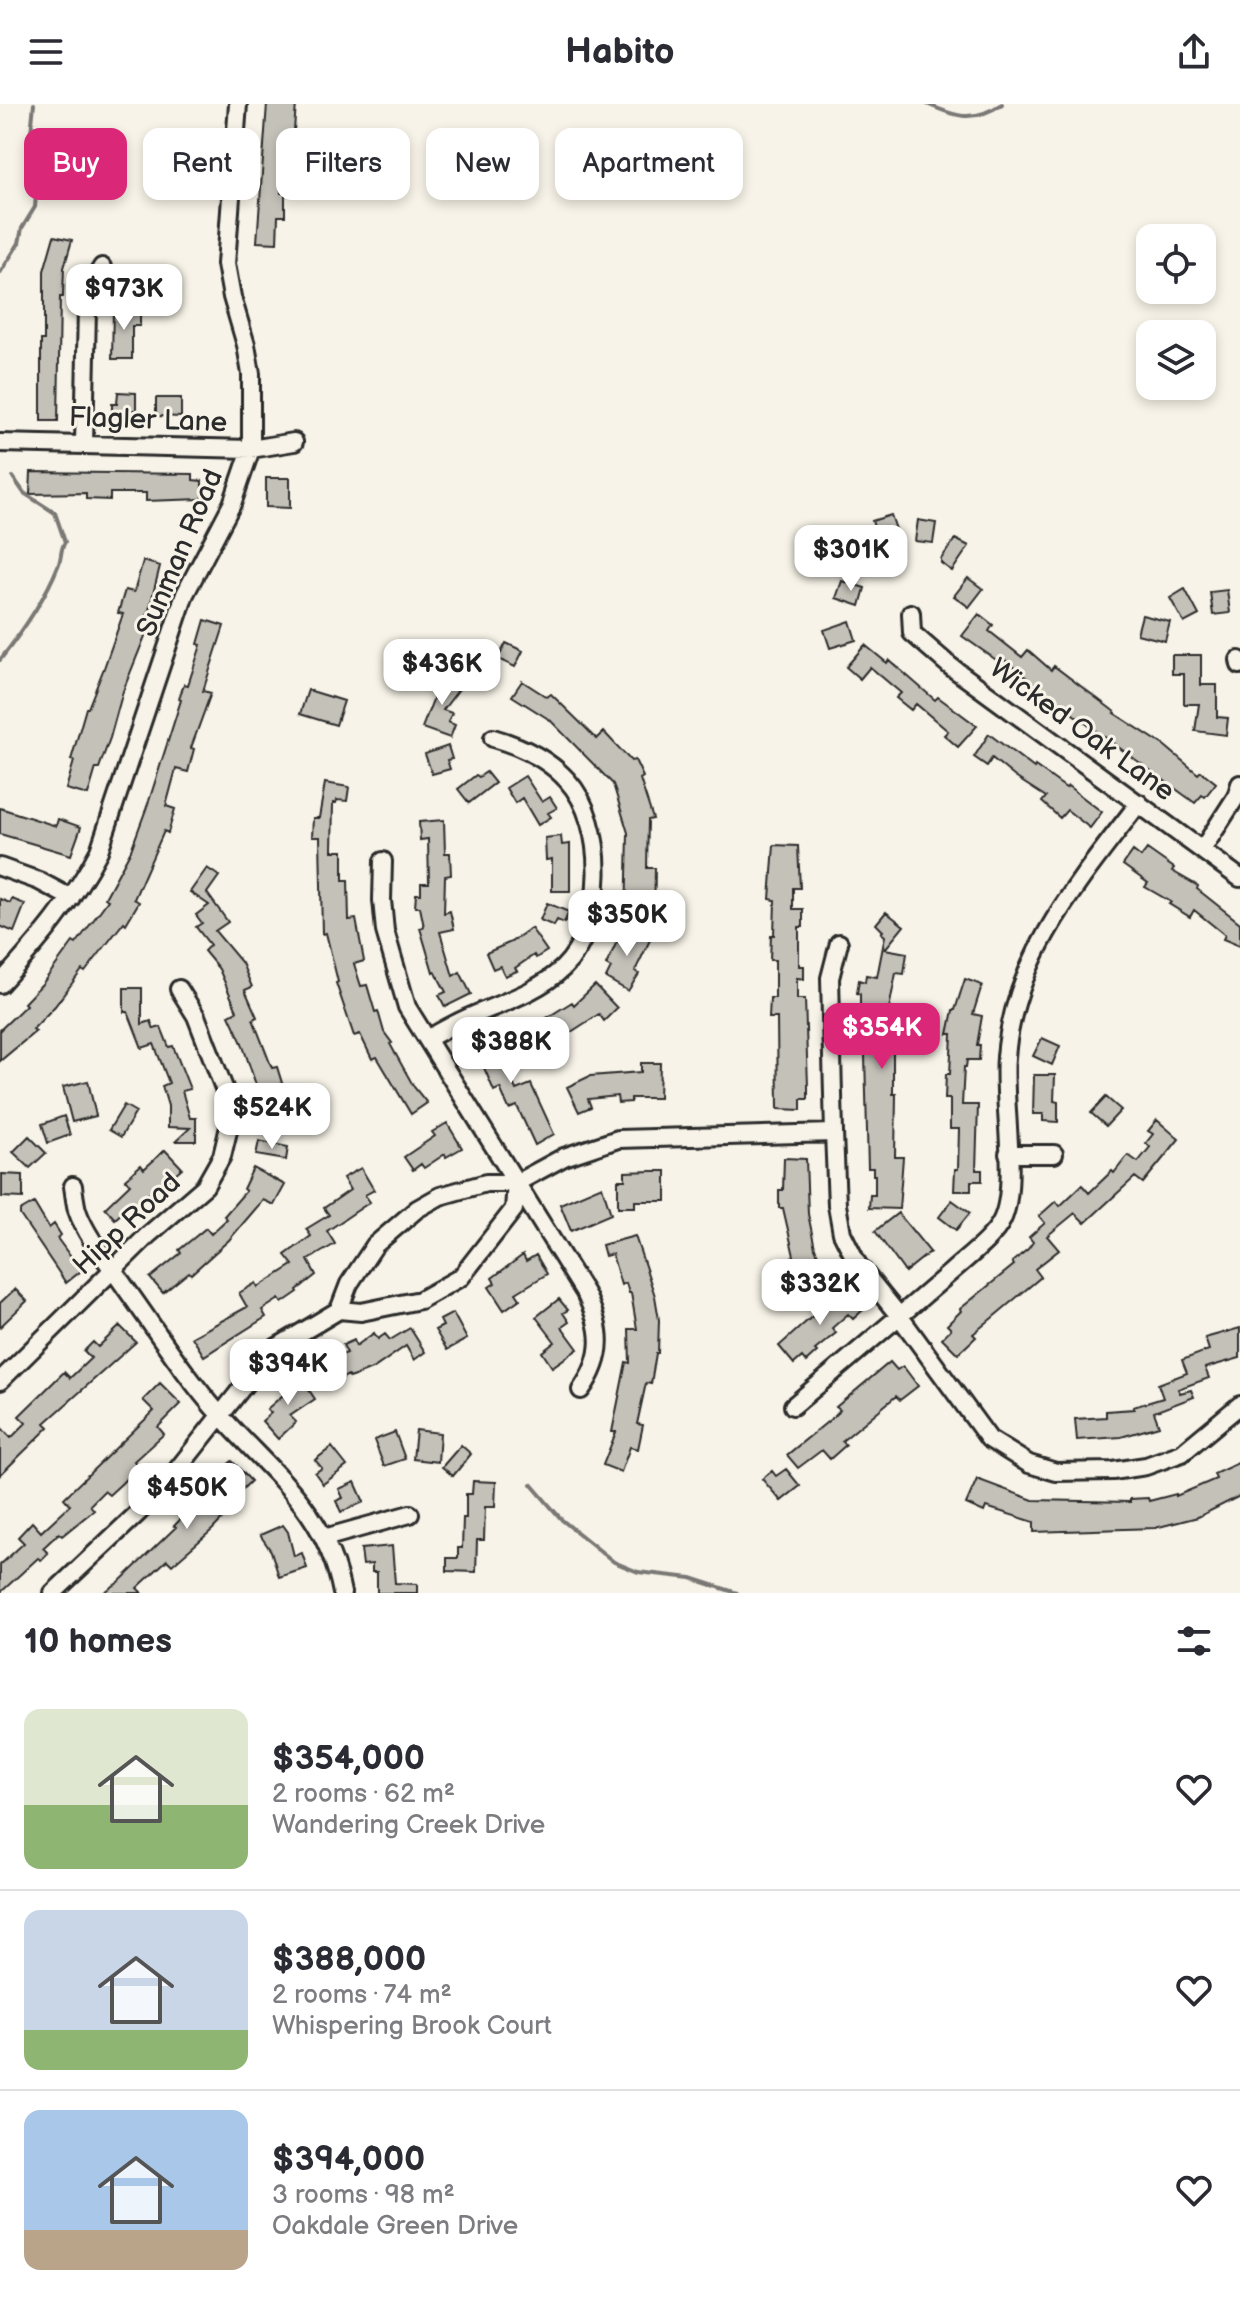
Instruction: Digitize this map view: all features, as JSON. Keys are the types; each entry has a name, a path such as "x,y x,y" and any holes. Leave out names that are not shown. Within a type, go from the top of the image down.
{"street":[{"name":"Sunman Road","path":"0,984 71,898 99,851 185,594 232,504 251,449 251,374 226,264 238,104"},
{"path":"84,444 89,288 102,267"},
{"name":"Flagler Lane","path":"0,443 251,449 294,442"},
{"name":"Wicked Oak Lane","path":"911,613 912,633 950,666 1240,878"},
{"path":"427,1039 524,993 564,967 585,935 595,901 594,842 580,799 568,781 551,765 531,752 493,738"},
{"path":"1202,850 1236,797 1240,784"},
{"path":"793,1406 900,1317 973,1252 1001,1222 1008,1199 1005,1058 1018,992 1034,952 1064,901 1139,803"},
{"path":"383,861 382,900 391,955 407,1007 597,1316 600,1338 597,1359 591,1376 581,1390"},
{"path":"0,867 39,881 71,898"},
{"path":"839,943 830,978 837,1205 842,1233 858,1265 989,1439 1029,1464 1056,1472 1113,1471 1146,1466 1182,1453 1240,1405"},
{"name":"Hipp Road","path":"0,1381 147,1236 205,1186 227,1141 227,1096 196,1016 179,989"},
{"path":"339,1310 349,1284 375,1245 417,1209 440,1196 486,1183 516,1183 564,1157 618,1139 834,1133"},
{"path":"1008,1154 1054,1154"},
{"path":"53,1593 138,1513 173,1475 272,1350 339,1310 361,1312 420,1300 461,1277 514,1209 516,1183"},
{"path":"73,1186 77,1211 114,1271 177,1360 220,1416 298,1497 324,1538 338,1573 342,1593"},
{"path":"324,1538 410,1514"}],"building":[{"path":"267,104 296,104 294,128 276,128 276,200 285,200 285,216 278,216 277,243 257,242"},
{"path":"54,236 72,240 64,268 63,297 60,297 58,421 41,421 44,271"},
{"path":"113,309 140,309 140,326 132,326 132,359 112,359"},
{"path":"118,392 136,393 136,410 126,410 126,417 112,416 112,404 117,404"},
{"path":"156,398 181,398 181,417 156,416"},
{"path":"31,472 193,474 193,480 202,481 202,499 146,501 146,493 110,493 110,500 86,499 86,493 30,494"},
{"path":"266,478 290,478 290,508 266,507"},
{"path":"891,515 900,541 881,548 872,521"},
{"path":"918,520 936,523 933,543 915,541"},
{"path":"955,539 969,546 952,571 941,563 941,559"},
{"path":"857,548 879,559 871,575 849,564"},
{"path":"143,561 160,566 144,630 147,631 88,795 66,789 86,708 123,614 118,613 125,590 134,592"},
{"path":"968,578 983,589 969,607 954,596"},
{"path":"842,581 865,588 860,606 836,598"},
{"path":"1185,589 1199,615 1184,623 1170,598"},
{"path":"1227,590 1230,613 1213,615 1210,592"},
{"path":"979,614 993,625 989,631 1022,657 1028,650 1051,670 1054,666 1114,713 1165,746 1198,774 1201,771 1216,783 1205,797 1202,795 1195,803 1051,698 1005,660 1002,664 962,636"},
{"path":"1142,615 1170,622 1165,641 1137,634"},
{"path":"205,620 224,626 203,691 211,693 191,748 194,749 188,772 176,769 166,806 175,809 168,833 164,831 134,899 139,902 126,924 124,922 85,972 82,970 33,1029 36,1031 0,1061 0,1030 26,1005 24,1003 73,942 76,944 108,900 105,898 131,850 149,801 184,684 188,685 201,645 198,644"},
{"path":"850,621 856,640 830,648 824,630"},
{"path":"506,643 523,651 515,667 498,659"},
{"path":"865,645 887,663 889,660 935,700 938,697 977,726 958,747 944,735 948,731 916,704 911,710 896,698 901,693 870,667 860,679 846,667"},
{"path":"477,646 485,660 476,665 482,675 470,681 457,657"},
{"path":"1172,655 1201,655 1201,685 1217,685 1217,717 1228,718 1226,735 1195,731 1199,704 1184,704 1184,674 1172,674"},
{"path":"446,673 462,685 443,710 452,713 448,722 455,725 450,738 422,728 436,692 433,690"},
{"path":"522,681 547,697 551,694 597,739 604,732 631,761 635,760 643,777 640,779 653,819 648,820 647,868 655,868 654,921 626,920 628,833 613,784 550,720 512,696"},
{"path":"308,690 344,701 336,725 300,714"},
{"path":"989,734 1034,768 1066,788 1068,786 1102,812 1090,828 1067,810 1060,818 1042,802 1046,797 992,758 987,766 974,757"},
{"path":"448,746 452,759 447,760 450,769 432,774 425,754"},
{"path":"486,772 495,783 469,803 458,789 476,775 479,777"},
{"path":"525,776 542,802 550,797 557,808 548,813 551,817 538,825 522,798 515,803 506,788"},
{"path":"325,783 349,787 347,801 337,800 333,803 332,851 343,851 343,880 348,880 349,920 356,919 364,961 354,964 361,986 367,985 390,1044 414,1087 427,1103 411,1114 377,1057 372,1059 360,1034 354,1036 336,983 326,933 322,934 320,837 312,837 313,818 319,818"},
{"path":"0,808 56,826 58,819 81,827 71,855 0,834"},
{"path":"444,820 445,853 450,853 451,875 445,876 444,913 450,911 454,929 440,932 453,976 460,972 471,994 445,1007 439,995 446,992 433,972 420,928 424,927 420,907 415,907 416,894 421,894 421,883 429,883 428,839 420,840 419,822"},
{"path":"561,836 562,845 570,844 570,891 552,891 552,859 546,860 545,838"},
{"path":"774,845 798,846 800,888 793,888 793,909 803,909 803,927 799,927 799,966 804,966 804,979 797,978 797,999 805,999 808,1086 808,1099 801,1099 801,1110 778,1109 777,1018 769,1018 770,998 775,998 775,960 770,960 771,935 774,935 775,900 770,899"},
{"path":"1147,849 1174,868 1172,871 1198,886 1197,889 1240,923 1240,946 1223,939 1225,935 1194,910 1190,917 1169,904 1171,902 1145,887 1148,883 1123,865 1133,851 1141,857"},
{"path":"207,868 219,876 207,893 228,922 215,931 242,963 252,987 245,990 257,1017 253,1019 272,1068 277,1067 286,1096 286,1128 262,1128 261,1100 229,1015 237,1011 219,969 204,951 210,945 196,927 202,923 196,915 209,905 190,892"},
{"path":"0,899 25,904 14,932 0,926"},
{"path":"547,903 569,912 564,923 557,920 554,926 540,920"},
{"path":"886,912 904,926 885,949 907,953 904,974 896,973 889,1009 889,1034 893,1034 893,1094 896,1094 895,1157 903,1157 899,1209 869,1208 870,1195 875,1195 875,1175 873,1168 868,1168 864,1018 860,1018 860,994 857,993 859,980 865,982 866,975 877,977 885,936 876,924"},
{"path":"626,926 651,938 635,971 639,974 628,991 606,978 611,968 606,965 620,935 626,938"},
{"path":"531,928 547,951 536,958 534,955 515,968 517,971 505,976 500,966 493,969 486,953 511,942"},
{"path":"965,979 982,985 973,1014 982,1016 977,1045 980,1045 979,1060 967,1060 964,1067 962,1105 978,1105 976,1170 982,1170 982,1181 971,1181 971,1191 954,1191 959,1129 950,1129 950,1099 945,1099 952,1034 948,1034"},
{"path":"595,985 617,1008 604,1021 599,1014 568,1034 565,1030 539,1045 529,1029 572,1002 574,1005"},
{"path":"124,988 142,988 142,1024 151,1021 154,1029 161,1027 169,1047 173,1046 190,1089 182,1091 190,1118 196,1118 196,1141 176,1141 190,1128 168,1127 168,1106 162,1086 169,1083 154,1044 142,1048 128,1012 124,1012"},
{"path":"500,1030 510,1052 502,1055 516,1090 531,1084 554,1134 535,1145 517,1106 509,1109 500,1088 494,1091 479,1056 473,1058 467,1044"},
{"path":"1042,1038 1060,1046 1052,1065 1033,1056"},
{"path":"641,1063 660,1063 659,1098 631,1098 631,1102 618,1103 617,1096 588,1099 591,1107 579,1112 567,1087 590,1076 641,1072"},
{"path":"1034,1075 1055,1075 1054,1101 1058,1102 1058,1122 1043,1121 1043,1114 1033,1114"},
{"path":"88,1081 96,1116 72,1122 63,1087"},
{"path":"1106,1097 1121,1110 1106,1126 1091,1113"},
{"path":"124,1105 136,1112 121,1137 109,1130"},
{"path":"64,1116 70,1135 48,1143 42,1124"},
{"path":"1157,1120 1179,1139 1143,1183 1135,1177 1085,1223 1075,1213 1047,1236 1059,1250 1035,1269 1041,1277 973,1334 976,1337 958,1354 942,1338 951,1329 947,1325 960,1309 1014,1265 1012,1262 1028,1249 1033,1242 1029,1237 1045,1223 1039,1216 1056,1201 1060,1206 1082,1185 1089,1193 1112,1171 1114,1173 1128,1155 1138,1162 1150,1147 1146,1143 1153,1134 1148,1131"},
{"path":"447,1123 462,1148 446,1157 445,1154 424,1168 421,1164 413,1170 404,1157 435,1136 432,1132"},
{"path":"29,1136 46,1153 30,1168 13,1152"},
{"path":"259,1141 288,1147 286,1160 256,1155"},
{"path":"165,1150 182,1168 126,1215 123,1212 115,1219 105,1208 130,1184 125,1179 141,1165 144,1169"},
{"path":"784,1158 806,1159 808,1214 815,1248 823,1265 799,1276 791,1258 794,1256 783,1208 779,1208"},
{"path":"253,1168 285,1185 274,1205 263,1200 229,1240 191,1274 189,1272 163,1293 150,1278 206,1228 211,1234 227,1219 224,1216 246,1191 243,1189"},
{"path":"361,1168 374,1190 365,1195 370,1202 327,1231 335,1244 308,1260 316,1275 282,1303 279,1299 262,1310 266,1317 204,1356 192,1337 247,1307 239,1293 256,1283 258,1287 293,1265 285,1255 311,1236 306,1229 329,1215 324,1208 350,1190 343,1178"},
{"path":"666,1171 666,1201 635,1201 635,1207 618,1207 618,1180 625,1180 625,1172"},
{"path":"2,1174 23,1175 23,1198 2,1197"},
{"path":"602,1186 611,1214 571,1231 560,1204"},
{"path":"952,1200 970,1213 956,1230 939,1217"},
{"path":"34,1203 49,1228 54,1224 61,1235 57,1238 81,1271 66,1283 20,1215 20,1211"},
{"path":"898,1213 930,1252 905,1272 875,1231"},
{"path":"635,1236 655,1296 659,1320 658,1353 651,1384 646,1383 637,1424 643,1425 638,1449 630,1447 621,1472 603,1465 616,1432 612,1432 626,1362 630,1363 629,1329 637,1329 631,1293 626,1283 621,1285 612,1254 605,1256 602,1245"},
{"path":"523,1255 526,1261 536,1255 547,1274 516,1293 520,1299 504,1310 489,1287 495,1283 492,1278"},
{"path":"844,1288 863,1310 853,1319 848,1314 832,1328 836,1333 815,1350 817,1352 806,1362 802,1357 794,1364 779,1346"},
{"path":"15,1289 27,1301 0,1327 0,1303"},
{"path":"559,1299 568,1310 563,1313 569,1322 562,1327 578,1349 552,1367 542,1352 555,1342 536,1317"},
{"path":"453,1313 467,1339 447,1350 435,1330 443,1326 440,1320"},
{"path":"120,1326 136,1342 45,1423 49,1427 0,1475 0,1426 11,1438 26,1423 19,1416 64,1372 70,1378 91,1358 84,1351 93,1342 98,1347"},
{"path":"410,1328 425,1352 414,1360 406,1346 374,1368 350,1378 348,1375 327,1387 313,1361 326,1355 329,1360 347,1353 343,1345 354,1340 356,1346 374,1333 378,1339 385,1334 390,1340"},
{"path":"1240,1328 1240,1358 1205,1368 1209,1378 1178,1389 1180,1393 1191,1390 1194,1397 1154,1412 1159,1426 1121,1437 1077,1440 1075,1419 1106,1417 1106,1411 1134,1409 1163,1398 1158,1384 1187,1373 1182,1360 1209,1350 1205,1338"},
{"path":"890,1362 897,1370 903,1366 918,1386 900,1400 896,1396 842,1441 846,1445 830,1459 822,1450 798,1468 787,1455 832,1418 840,1410 836,1407"},
{"path":"298,1374 315,1399 290,1416 296,1422 278,1439 262,1421 271,1413 267,1409 291,1388 287,1382"},
{"path":"160,1383 181,1404 158,1427 164,1434 134,1461 138,1466 122,1483 109,1495 104,1491 90,1505 94,1510 62,1536 59,1533 43,1548 48,1553 41,1560 38,1558 0,1593 0,1565 24,1543 18,1537 32,1522 41,1532 70,1505 64,1498 154,1411 143,1400"},
{"path":"416,1430 440,1433 438,1462 413,1459"},
{"path":"395,1432 405,1459 384,1466 374,1440"},
{"path":"461,1445 471,1454 453,1476 442,1467"},
{"path":"332,1447 347,1466 323,1484 315,1473 322,1468 315,1460"},
{"path":"232,1461 251,1481 229,1502 234,1507 212,1530 172,1565 167,1560 137,1588 142,1593 103,1593 119,1582 176,1527 206,1493 210,1497 229,1478 221,1470"},
{"path":"1240,1462 1240,1496 1198,1517 1155,1528 1034,1532 1034,1522 986,1507 984,1512 966,1504 977,1479 1033,1500 1130,1502 1130,1499 1148,1498 1149,1501 1176,1496 1216,1479 1214,1474"},
{"path":"786,1469 800,1486 781,1501 762,1479 772,1471 776,1476"},
{"path":"473,1481 496,1482 495,1507 485,1507 484,1540 477,1540 476,1572 447,1571 447,1558 458,1558 458,1548 462,1548 466,1494 472,1494"},
{"path":"355,1482 364,1502 341,1512 336,1501 343,1498 339,1489"},
{"path":"283,1525 294,1556 302,1553 307,1568 279,1577 271,1551 260,1535"},
{"path":"392,1546 395,1583 417,1584 417,1593 377,1593 377,1572 372,1572 372,1564 363,1565 361,1549"}],"waterway":[{"path":"0,273 19,243 22,228 35,207 38,171 31,133 34,104"},
{"path":"927,104 964,116 982,114 1002,104"},
{"path":"0,660 47,591 65,542 55,513 24,493 13,477"},
{"path":"531,1484 562,1520 614,1562 638,1572 691,1578 737,1593"}]}
